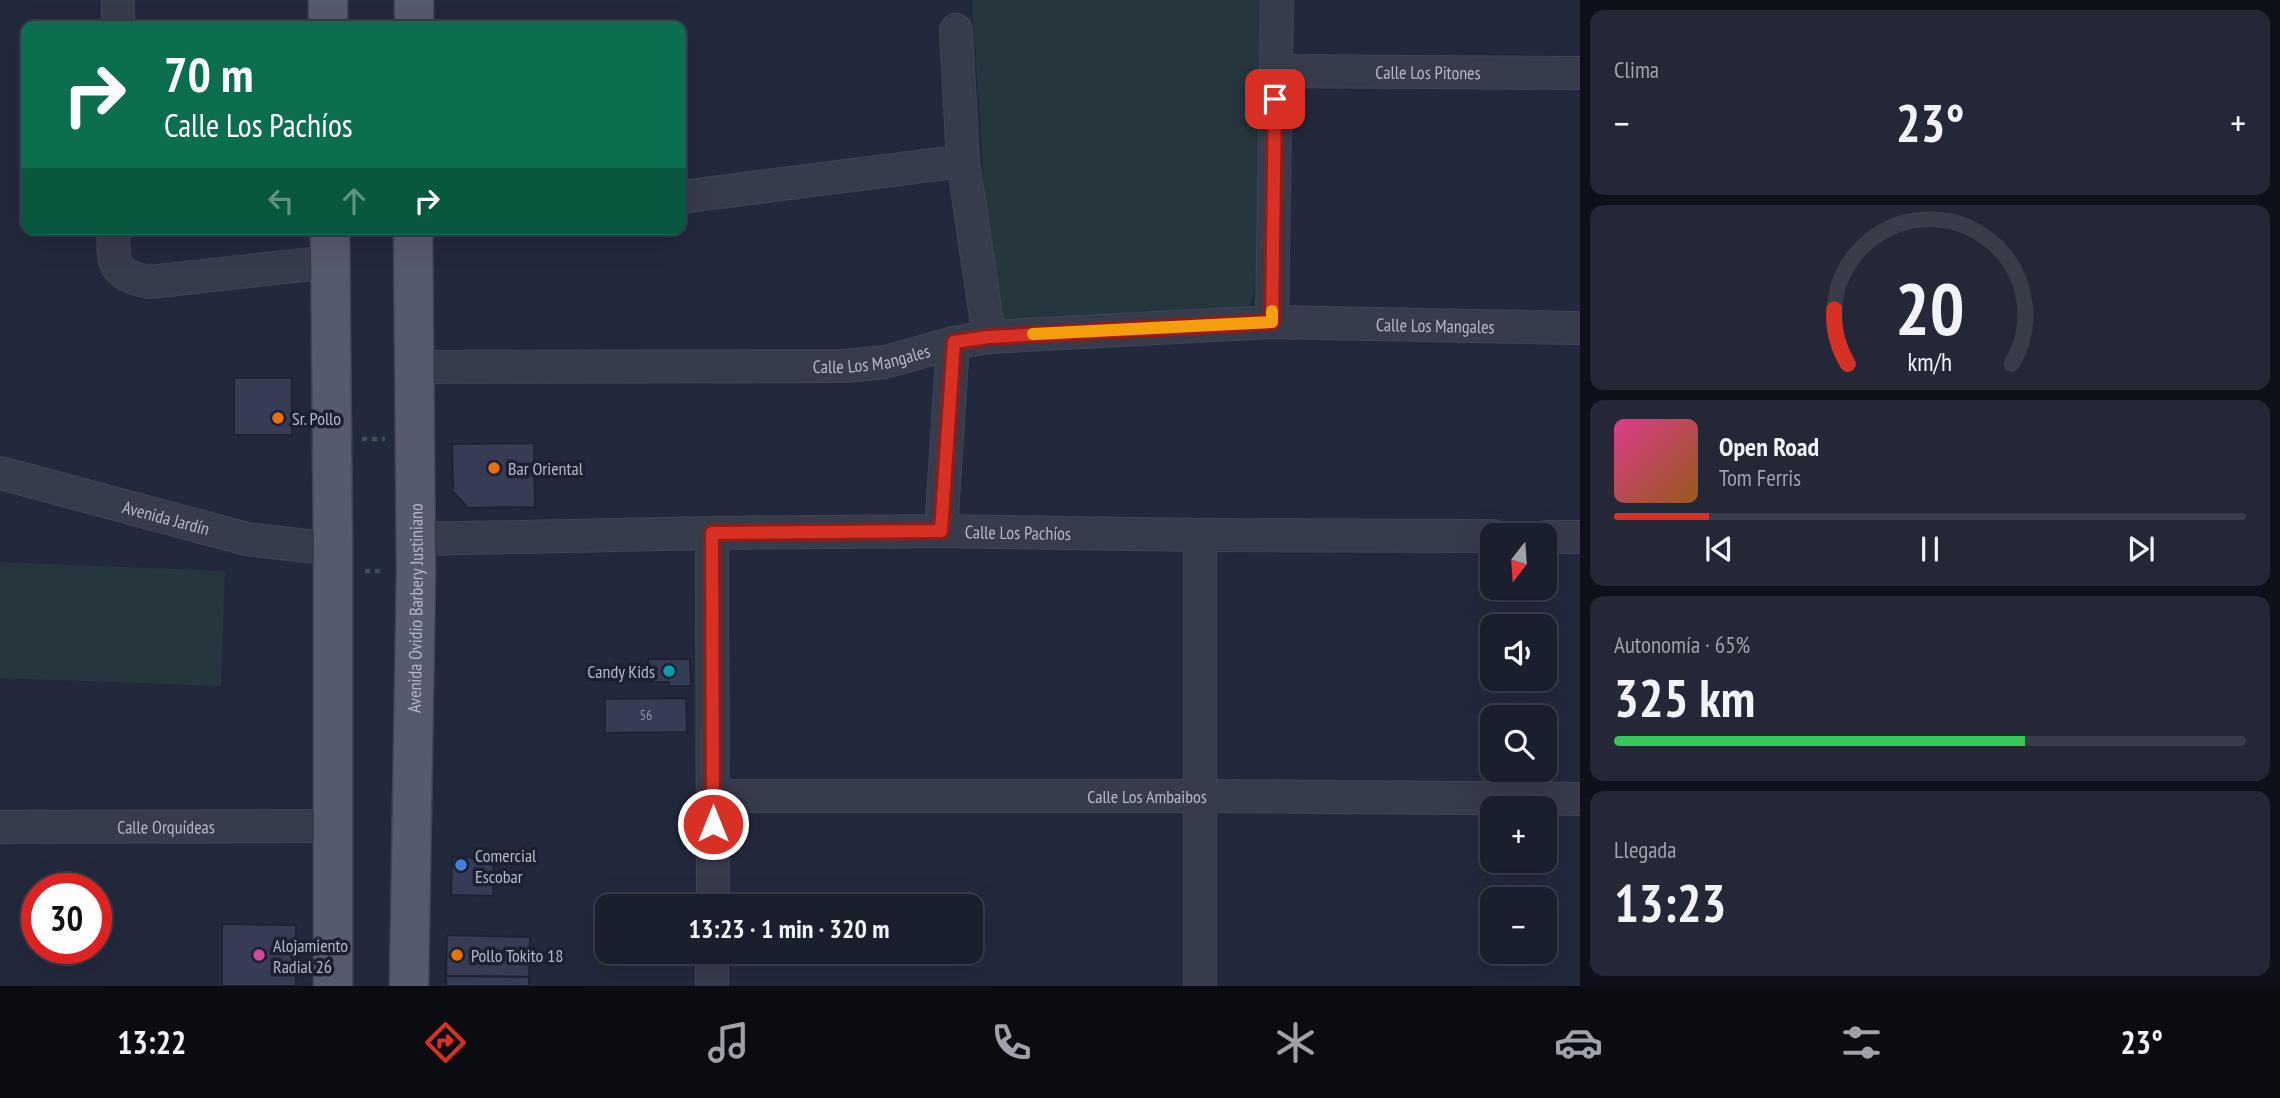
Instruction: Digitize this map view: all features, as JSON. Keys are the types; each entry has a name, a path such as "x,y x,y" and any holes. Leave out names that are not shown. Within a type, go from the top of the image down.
{"main road":[{"path":"328,0 328,21"},
{"path":"414,0 414,21"},
{"name":"Avenida Ovidio Barbery Justiniano","path":"409,986 416,555 412,367 413,235"},
{"path":"330,246 333,986"}],"street":[{"path":"118,0 118,21"},
{"path":"1272,322 1277,0"},
{"path":"956,30 963,160 989,337"},
{"name":"Calle Los Pitones","path":"1276,71 1580,73"},
{"path":"686,196 963,160"},
{"path":"114,235 114,264 132,278 150,282 330,246"},
{"name":"Calle Los Mangales","path":"412,367 845,366 886,362 954,342 989,337 1272,322 1580,328"},
{"path":"941,531 954,342"},
{"name":"Avenida Jardín","path":"0,473 333,560"},
{"name":"Calle Los Pachíos","path":"416,555 712,533 941,531 1480,536"},
{"path":"712,533 713,894"},
{"path":"1200,535 1200,986"},
{"path":"1558,537 1580,537"},
{"name":"Calle Los Ambaibos","path":"713,796 1580,799"},
{"name":"Calle Orquídeas","path":"0,827 332,826"},
{"path":"712,964 712,986"}],"path":[{"path":"332,439 414,440"},
{"path":"333,560 416,555"}],"shaded area":[{"path":"972,0 1260,0 1256,285 1250,303 1236,315 1008,321 999,316 992,308"},
{"path":"0,562 225,571 221,686 0,678"}],"building":[{"path":"234,378 292,378 292,435 234,435"},
{"name":"Bar Oriental","path":"534,443 535,507 468,508 453,492 452,444"},
{"name":"Candy Kids","path":"648,659 690,659 691,686 648,682"},
{"path":"686,698 687,732 605,733 605,699"},
{"path":"452,857 494,858 493,896 451,895"},
{"name":"Alojamiento Radial 26","path":"222,924 296,925 296,986 222,986"},
{"path":"447,935 530,937 529,977 446,976"},
{"path":"446,976 529,977 529,986 446,986"}],"slow traffic":[{"path":"1033,334 1272,322 1272,311"}],"place":[{"name":"Sr. Pollo","path":"278,418"},
{"name":"Bar Oriental","path":"494,468"},
{"name":"Candy Kids","path":"669,671"},
{"name":"Comercial Escobar","path":"461,865"},
{"name":"Alojamiento Radial 26","path":"259,955"},
{"name":"Pollo Tokito 18","path":"457,955"}],"route":[{"path":"713,824 712,533 941,531 954,342 989,337 1272,322 1275,99"}]}
